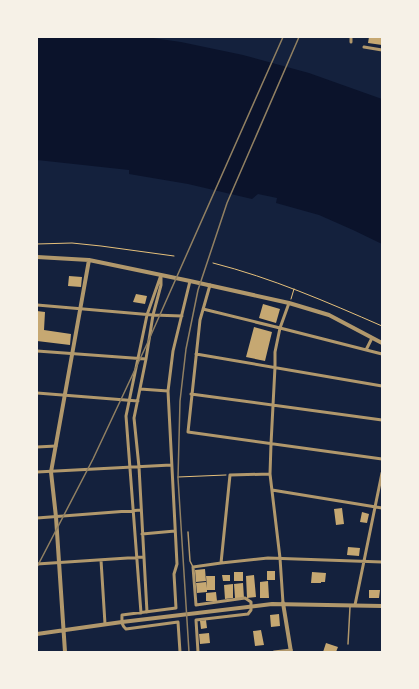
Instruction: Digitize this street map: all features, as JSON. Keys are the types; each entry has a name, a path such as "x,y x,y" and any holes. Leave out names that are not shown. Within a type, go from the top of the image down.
{"street":[{"path":"351,42 352,37"},
{"path":"364,47 382,50"},
{"path":"37,257 89,260 190,280 289,303 329,316 382,343"},
{"path":"65,652 56,517 51,472 89,260"},
{"path":"141,613 132,511 126,416 147,314 161,275"},
{"path":"147,612 139,467 134,418 153,315 161,285 161,275"},
{"path":"180,652 178,622 126,629 123,626 122,615 176,608 174,574 177,564 168,391 173,351 190,280"},
{"path":"210,285 203,309 196,354 188,432 382,459"},
{"path":"274,652 291,651 283,603 280,558 270,474 270,444 275,352 280,328 289,303"},
{"path":"37,305 182,316"},
{"path":"203,309 382,354"},
{"path":"366,350 372,338"},
{"path":"37,351 138,360 146,359"},
{"path":"196,354 382,386"},
{"path":"140,389 168,391"},
{"path":"37,393 138,402"},
{"path":"192,394 382,420"},
{"path":"37,447 56,446"},
{"path":"37,472 171,464"},
{"path":"353,605 382,473"},
{"path":"221,564 230,475 270,474"},
{"path":"272,490 382,508"},
{"path":"37,518 141,510"},
{"path":"142,534 175,531"},
{"path":"37,564 144,556"},
{"path":"198,652 196,620 248,614 251,610 251,606 250,602 246,598 196,605 193,567 268,558 364,560 382,562"},
{"path":"101,560 105,624"},
{"path":"37,634 105,624 283,603 382,606"}],"lane":[{"path":"188,532 190,561 193,567"},
{"path":"348,644 353,605"}],"path":[{"path":"37,244 101,246 174,256"},
{"path":"213,263 242,270 294,289 382,326"},
{"path":"289,303 294,289"},
{"path":"178,478 230,475"}],"water":[{"path":"37,37 146,37 181,42 243,55 309,73 382,99 382,244 319,215 276,203 277,198 258,194 252,199 188,184 129,174 129,170 37,160"}],"building":[{"path":"369,37 382,37 382,45 368,43"},
{"path":"69,276 82,277 81,287 68,286"},
{"path":"136,294 147,296 145,304 133,302"},
{"path":"263,304 280,309 276,323 259,318"},
{"path":"37,311 45,312 44,330 71,334 70,345 37,341"},
{"path":"254,327 272,332 265,361 246,357"},
{"path":"342,508 344,524 336,525 334,509"},
{"path":"362,512 369,514 367,523 360,522"},
{"path":"348,547 360,548 359,556 347,555"},
{"path":"205,569 206,581 196,582 195,570"},
{"path":"267,571 275,571 275,580 267,580"},
{"path":"234,572 243,572 243,581 234,581"},
{"path":"312,572 326,573 325,582 311,583"},
{"path":"222,575 230,575 230,581 223,581"},
{"path":"254,575 256,597 247,598 246,576"},
{"path":"206,576 215,576 215,590 207,590 207,592 197,593 196,583 206,582 207,588"},
{"path":"268,581 269,598 260,598 260,582"},
{"path":"243,583 244,598 235,598 234,584"},
{"path":"233,584 233,598 225,599 224,585"},
{"path":"369,590 380,590 379,598 369,598"},
{"path":"216,592 217,601 206,601 206,593"},
{"path":"279,614 280,626 271,627 270,615"},
{"path":"206,620 207,628 201,629 200,621"},
{"path":"261,630 264,645 255,646 253,631"},
{"path":"209,633 210,643 200,644 199,634"},
{"path":"326,643 338,647 336,652 323,652"}],"railway":[{"path":"37,567 93,459 147,344 283,37"},
{"path":"189,652 178,478 180,401 186,349 198,290 227,203 299,37"}]}
